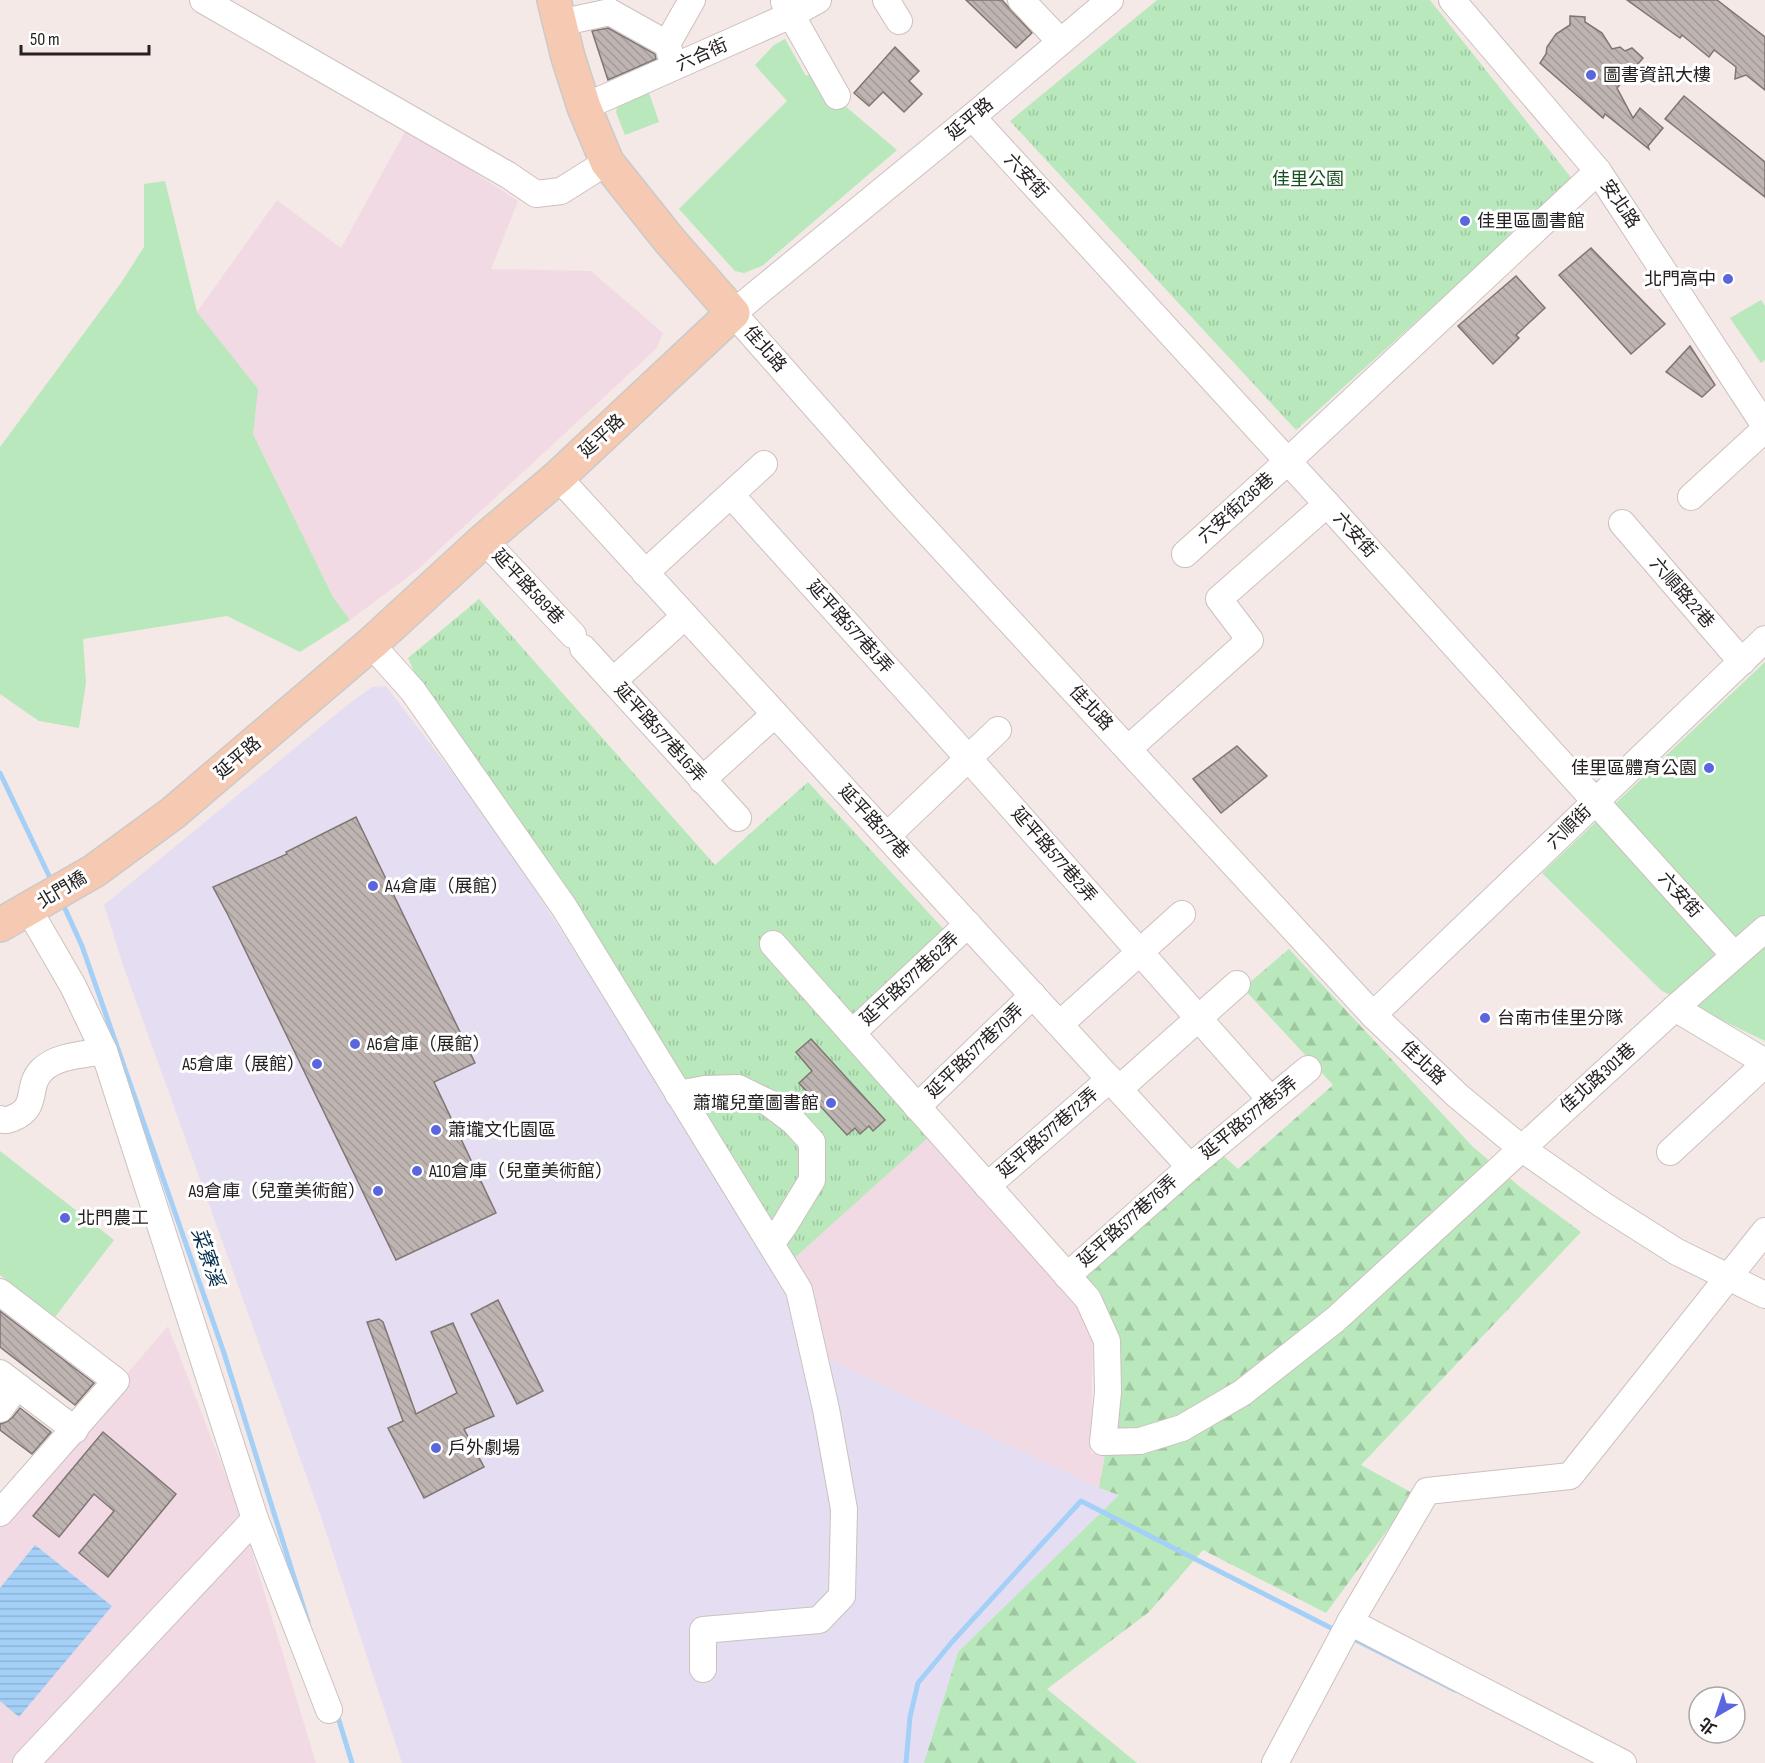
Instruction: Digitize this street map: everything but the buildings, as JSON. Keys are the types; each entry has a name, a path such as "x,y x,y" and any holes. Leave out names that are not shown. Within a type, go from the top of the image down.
{"main road":[{"name":"佳北路","path":"557,11 568,57 584,107 607,162 670,241 733,313"},
{"name":"延平路","path":"94,871 173,813 370,644 483,540 558,477 733,313"},
{"name":"北門橋","path":"0,925 94,871"}],"street":[{"path":"203,0 508,175 536,194 561,191 607,162"},
{"path":"557,11 610,12 671,55 692,0"},
{"name":"六合街","path":"584,107 671,55 787,8 818,0"},
{"path":"1021,0 1060,42"},
{"name":"延平路","path":"733,313 972,117 1110,0"},
{"name":"安北路","path":"1452,0 1598,171 1765,427"},
{"path":"787,8 837,96"},
{"name":"六安街","path":"972,117 1327,504 1734,955"},
{"name":"六安街236巷","path":"1185,554 1287,462 1598,171"},
{"name":"佳北路","path":"733,313 897,499 1373,1015 1458,1096 1521,1148 1603,1205 1677,1252 1765,1295"},
{"path":"1691,497 1765,427"},
{"path":"645,573 764,464"},
{"name":"延平路577巷","path":"558,477 1190,1167"},
{"name":"延平路577巷1弄","path":"731,495 969,759"},
{"path":"1128,748 1250,640 1219,599 1327,504"},
{"name":"六順路22巷","path":"1622,523 1742,662"},
{"name":"延平路589巷","path":"483,540 578,642"},
{"path":"613,681 685,616"},
{"name":"六順街","path":"1373,1015 1765,639"},
{"name":"延平路577巷16弄","path":"578,642 738,818"},
{"path":"370,644 413,691 564,907 799,1290 826,1409 844,1509 842,1596 819,1620 703,1630 703,1669"},
{"path":"702,780 775,714"},
{"path":"887,836 998,730"},
{"name":"延平路577巷2弄","path":"969,759 1270,1099"},
{"path":"29,910 73,986 104,1051 255,1519 329,1710"},
{"path":"1060,1024 1182,914"},
{"name":"延平路577巷62弄","path":"852,1034 968,924"},
{"name":"佳北路301巷","path":"1066,1276 1088,1299 1107,1341 1108,1392 1103,1443 1140,1441 1182,1428 1242,1393 1336,1319 1675,1008 1765,929"},
{"path":"773,944 1066,1276"},
{"name":"延平路577巷72弄","path":"987,1186 1236,984"},
{"name":"延平路577巷70弄","path":"917,1107 1033,995"},
{"path":"1670,1152 1765,1063 1675,1008"},
{"path":"0,1119 5,1121 23,1114 28,1109 33,1084 41,1070 63,1059 104,1051"},
{"name":"延平路577巷5弄","path":"1190,1167 1308,1070"},
{"path":"678,1094 705,1089 738,1088 769,1103 794,1122 812,1142 812,1180 771,1244"},
{"name":"延平路577巷76弄","path":"1066,1276 1190,1167"},
{"path":"1275,1763 1350,1622 1427,1491 1570,1476 1765,1231"},
{"path":"0,1292 116,1381 75,1430 9,1485 0,1513"},
{"path":"0,1409 9,1380 75,1430"},
{"path":"26,1763 255,1519"},
{"path":"1350,1622 1623,1763"}],"shaded area":[{"path":"407,128 518,201 491,269 591,271 663,333 656,349 416,571 350,620 333,597 253,434 257,389 197,312 277,200 341,248"},
{"name":"蕭壠文化園區","path":"386,686 498,832 795,1295 821,1355 1099,1488 1119,1495 958,1652 924,1763 402,1763 319,1511 123,965 104,905 346,706 372,687"},
{"path":"930,1136 1093,1322 1091,1453 1105,1456 1099,1488 821,1355 790,1262"},
{"path":"168,1326 240,1512 316,1763 0,1763 0,1521"}],"green space":[{"name":"佳里公園","path":"1157,0 1430,0 1573,180 1296,430 1010,121"},
{"path":"785,39 806,76 817,71 832,95 897,150 762,266 744,273 735,271 679,209 787,101 755,65 774,45"},
{"path":"647,87 659,122 625,135 616,112 619,98"},
{"path":"165,181 197,312 258,389 253,434 333,597 350,620 300,652 227,616 83,639 86,683 79,728 39,721 0,694 0,447 121,283 144,247 144,184"},
{"path":"1761,300 1765,306 1765,360 1761,363 1730,318"},
{"path":"479,599 715,865 808,782 949,935 848,1019 930,1136 790,1262 417,678 408,658"},
{"name":"佳里區體育公園","path":"1765,662 1765,1041 1662,991 1542,873"},
{"path":"1289,949 1473,1147 1520,1187 1581,1232 1361,1465 1414,1494 1326,1613 1203,1550 1149,1612 1047,1689 1137,1763 924,1763 958,1652 1119,1495 1099,1488 1110,1428 1119,1350 1079,1279 1217,1150 1238,1169 1333,1085 1243,988"},
{"path":"0,1151 114,1240 55,1317 0,1275"}],"water":[{"path":"35,1545 112,1606 19,1717 0,1701 0,1588"}],"waterway":[{"name":"菜寮溪","path":"0,773 52,882"},
{"name":"菜寮溪","path":"62,902 82,946 224,1353 308,1622"},
{"path":"906,1763 910,1717 918,1683 952,1642 1081,1501 1337,1631"},
{"path":"1356,1640 1455,1690"},
{"name":"菜寮溪","path":"337,1714 352,1763"}],"place":[{"name":"圖書資訊大樓","path":"1591,75"},
{"name":"佳里區圖書館","path":"1465,221"},
{"name":"北門高中","path":"1728,279"},
{"name":"佳里區體育公園","path":"1709,768"},
{"name":"A4倉庫（展館）","path":"373,886"},
{"name":"台南市佳里分隊","path":"1485,1018"},
{"name":"A6倉庫（展館）","path":"355,1044"},
{"name":"A5倉庫（展館）","path":"317,1064"},
{"name":"蕭壠兒童圖書館","path":"831,1103"},
{"name":"蕭壠文化園區","path":"436,1130"},
{"name":"A10倉庫（兒童美術館）","path":"417,1171"},
{"name":"A9倉庫（兒童美術館）","path":"378,1191"},
{"name":"北門農工","path":"65,1218"},
{"name":"戶外劇場","path":"436,1448"}]}
